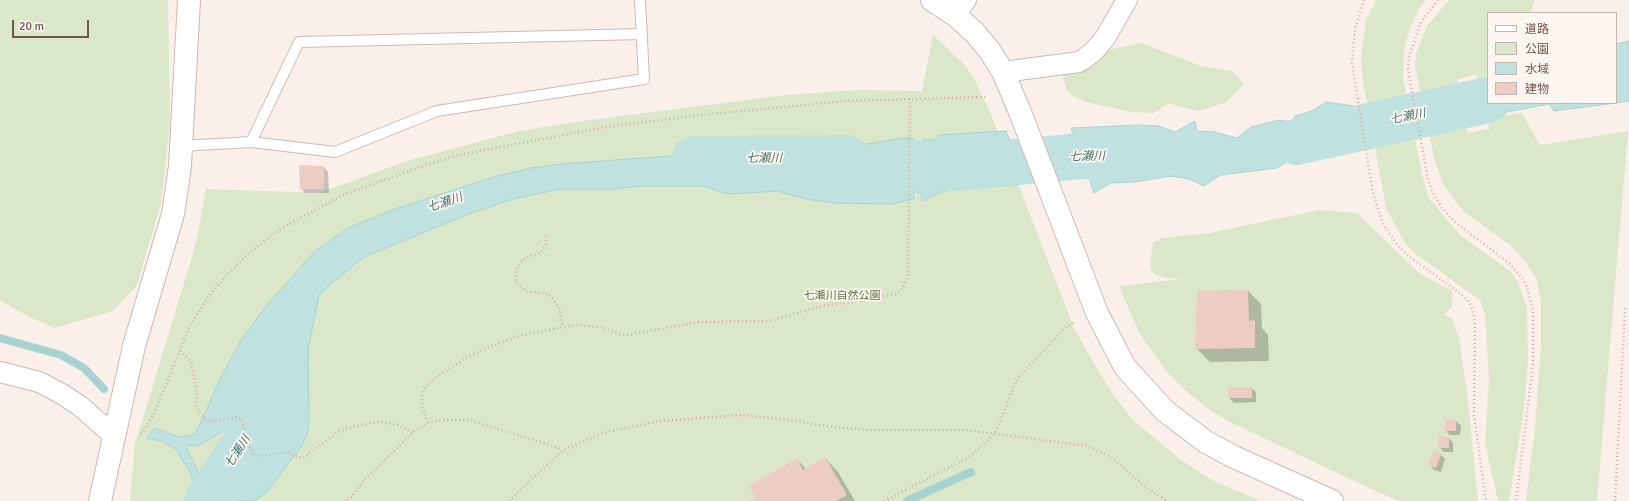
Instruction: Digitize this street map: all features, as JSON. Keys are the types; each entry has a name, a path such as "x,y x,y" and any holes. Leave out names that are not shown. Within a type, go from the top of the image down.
{"street":[{"path":"100,501 113,435 134,346 173,214 181,146 189,0"},
{"path":"932,0 961,7 1003,72 1020,112 1086,285 1106,332 1125,367 1165,411 1206,442 1234,457 1332,501"},
{"path":"1003,72 1078,62 1084,59 1094,51 1105,38 1127,0"},
{"path":"0,372 39,382 62,394 113,435"}],"lane":[{"path":"181,146 252,142 334,152 437,111 644,79 640,0"},
{"path":"252,142 299,42 642,34"}],"path":[{"path":"1364,0 1355,29 1352,64 1373,193 1381,219 1399,247 1410,257 1461,294 1469,302 1473,311 1475,322 1474,416 1486,501"},
{"path":"1438,0 1421,22 1409,57 1408,69 1428,180 1433,193 1442,208 1468,233 1510,264 1523,279 1527,286 1533,310 1533,364 1516,501"},
{"path":"140,435 153,416 189,328 209,296 224,278 250,252 282,228 343,195 387,178 459,155 606,127 815,104 989,97"},
{"path":"428,423 422,406 424,389 431,381 464,359 500,342 521,335 576,325 601,327 620,334 628,335 698,322 769,321 821,306 854,302 896,294 901,291 908,275 910,99"},
{"path":"546,236 546,244 541,253 525,258 517,267 515,275 517,283 526,291 549,294 559,307 564,327"},
{"path":"1615,501 1625,308"},
{"path":"884,501 969,457 995,433 1017,379 1065,328 1078,319"},
{"path":"180,351 191,362 196,394 195,403 200,413 210,422 236,417 242,419 247,442 254,454 259,456 288,452 294,456 303,458 339,431 368,423 382,422 398,425 413,433"},
{"path":"509,501 562,450 606,432 660,421 740,415 867,430 890,431 928,429 995,433 1095,448 1109,456 1150,490 1167,501"},
{"path":"348,501 365,479 413,433 428,423 448,420 470,420 562,450"}],"green space":[{"path":"0,0 168,0 170,123 161,203 137,285 113,311 55,328 27,316 0,300"},
{"path":"1376,0 1426,0 1420,8 1409,30 1404,51 1403,79 1424,183 1429,198 1459,234 1511,272 1518,282 1527,308 1528,363 1524,409 1509,501 1498,501 1485,444 1489,377 1485,315 1480,300 1417,255 1405,243 1386,208 1363,81 1361,58 1366,20"},
{"path":"1449,0 1535,0 1530,12 1487,12 1487,79 1478,82 1476,74 1457,80 1468,133 1489,129 1488,118 1522,113 1540,145 1628,131 1597,501 1526,501 1535,428 1541,346 1541,301 1537,281 1526,262 1510,245 1464,212 1444,186 1434,158 1415,67 1416,54 1427,26"},
{"name":"七瀬川自然公園","path":"933,35 963,63 973,77 989,109 1074,328 1117,400 1133,420 1181,460 1212,480 1261,501 130,501 135,444 192,257 199,229 206,189 319,193 407,161 519,131 574,122 786,95 856,90 922,91"},
{"path":"1141,43 1201,66 1233,71 1244,84 1226,102 1200,111 1169,103 1154,113 1132,112 1086,102 1073,96 1067,90 1063,78 1069,69 1108,50"},
{"path":"1319,210 1357,213 1419,273 1452,291 1452,307 1444,315 1452,319 1459,338 1468,401 1478,501 1400,501 1373,490 1228,421 1207,408 1185,390 1167,372 1139,333 1119,286 1183,279 1163,278 1152,272 1150,262 1153,243 1162,238 1210,233"}],"water":[{"path":"1629,41 1629,101 1617,103 1617,44"},
{"path":"1487,81 1487,104 1549,104 1486,116 1478,83"},
{"path":"1326,102 1354,106 1362,145 1337,143 1313,162 1307,157 1289,160 1277,168 1220,175 1204,186 1189,179 1171,176 1134,182 1111,183 1094,193 1071,128 1138,125 1158,126 1175,132 1195,121 1197,131 1214,132 1237,138 1251,127 1279,120 1293,122 1295,116 1312,111"},
{"path":"1549,104 1608,104 1554,111"},
{"path":"1006,131 1012,146 971,155 971,161 980,166 998,170 1014,178 1023,176 1026,183 1016,185 982,176 975,177 922,201 921,194 914,191 914,199 891,204 834,203 806,199 778,191 728,194 703,186 640,186 614,189 560,189 513,199 466,215 364,257 333,282 319,296 308,349 309,420 307,435 301,447 266,493 253,501 209,501 236,481 245,464 249,445 238,429 224,431 197,446 189,445 186,448 196,467 206,501 198,501 191,474 176,449 161,441 146,438 155,428 178,437 193,435 199,427 219,381 241,340 267,305 316,250 348,228 395,209 494,177 531,168 561,164 697,154 737,155 761,158 790,157 903,138 913,138 917,149 923,146 923,139 933,140 939,135"}],"building":[{"path":"299,165 324,166 324,189 300,189"},
{"path":"1248,290 1249,321 1255,320 1255,348 1195,349 1197,291"},
{"path":"1228,387 1252,387 1252,398 1228,398"},
{"path":"1445,420 1456,420 1456,431 1444,431"},
{"path":"1439,436 1449,437 1449,448 1438,448"},
{"path":"1434,451 1441,454 1436,468 1428,465"},
{"path":"825,457 847,495 836,501 748,501 755,497 749,486 797,458 803,470"}],"waterway":[{"name":"七瀬川","path":"1296,142 1487,100"},
{"name":"七瀬川","path":"916,163 955,168 1081,156 1144,157"},
{"name":"七瀬川","path":"694,159 847,158"},
{"path":"0,338 61,355 84,368 104,389"},
{"name":"七瀬川","path":"207,501 260,420 269,383"},
{"path":"907,501 971,472"}]}
